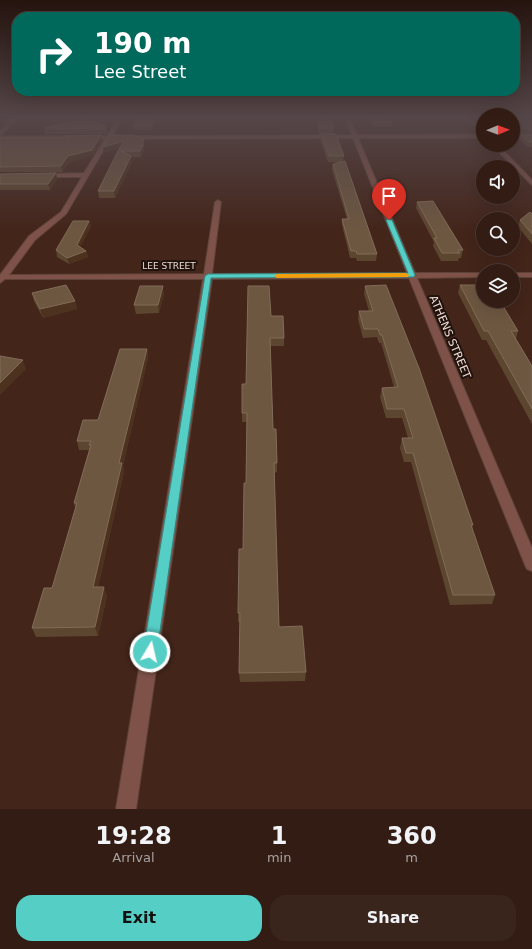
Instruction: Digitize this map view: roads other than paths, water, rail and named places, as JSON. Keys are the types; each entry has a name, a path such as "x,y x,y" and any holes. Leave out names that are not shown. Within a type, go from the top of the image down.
{"street":[{"path":"1,279 32,238 64,213 98,156"},
{"name":"ATHENS STREET","path":"363,156 532,564"},
{"path":"505,156 532,183"},
{"path":"39,176 86,175"},
{"path":"126,809 208,276 218,202"},
{"name":"LEE STREET","path":"1,279 208,276 476,275"},
{"path":"520,275 532,275"}]}
